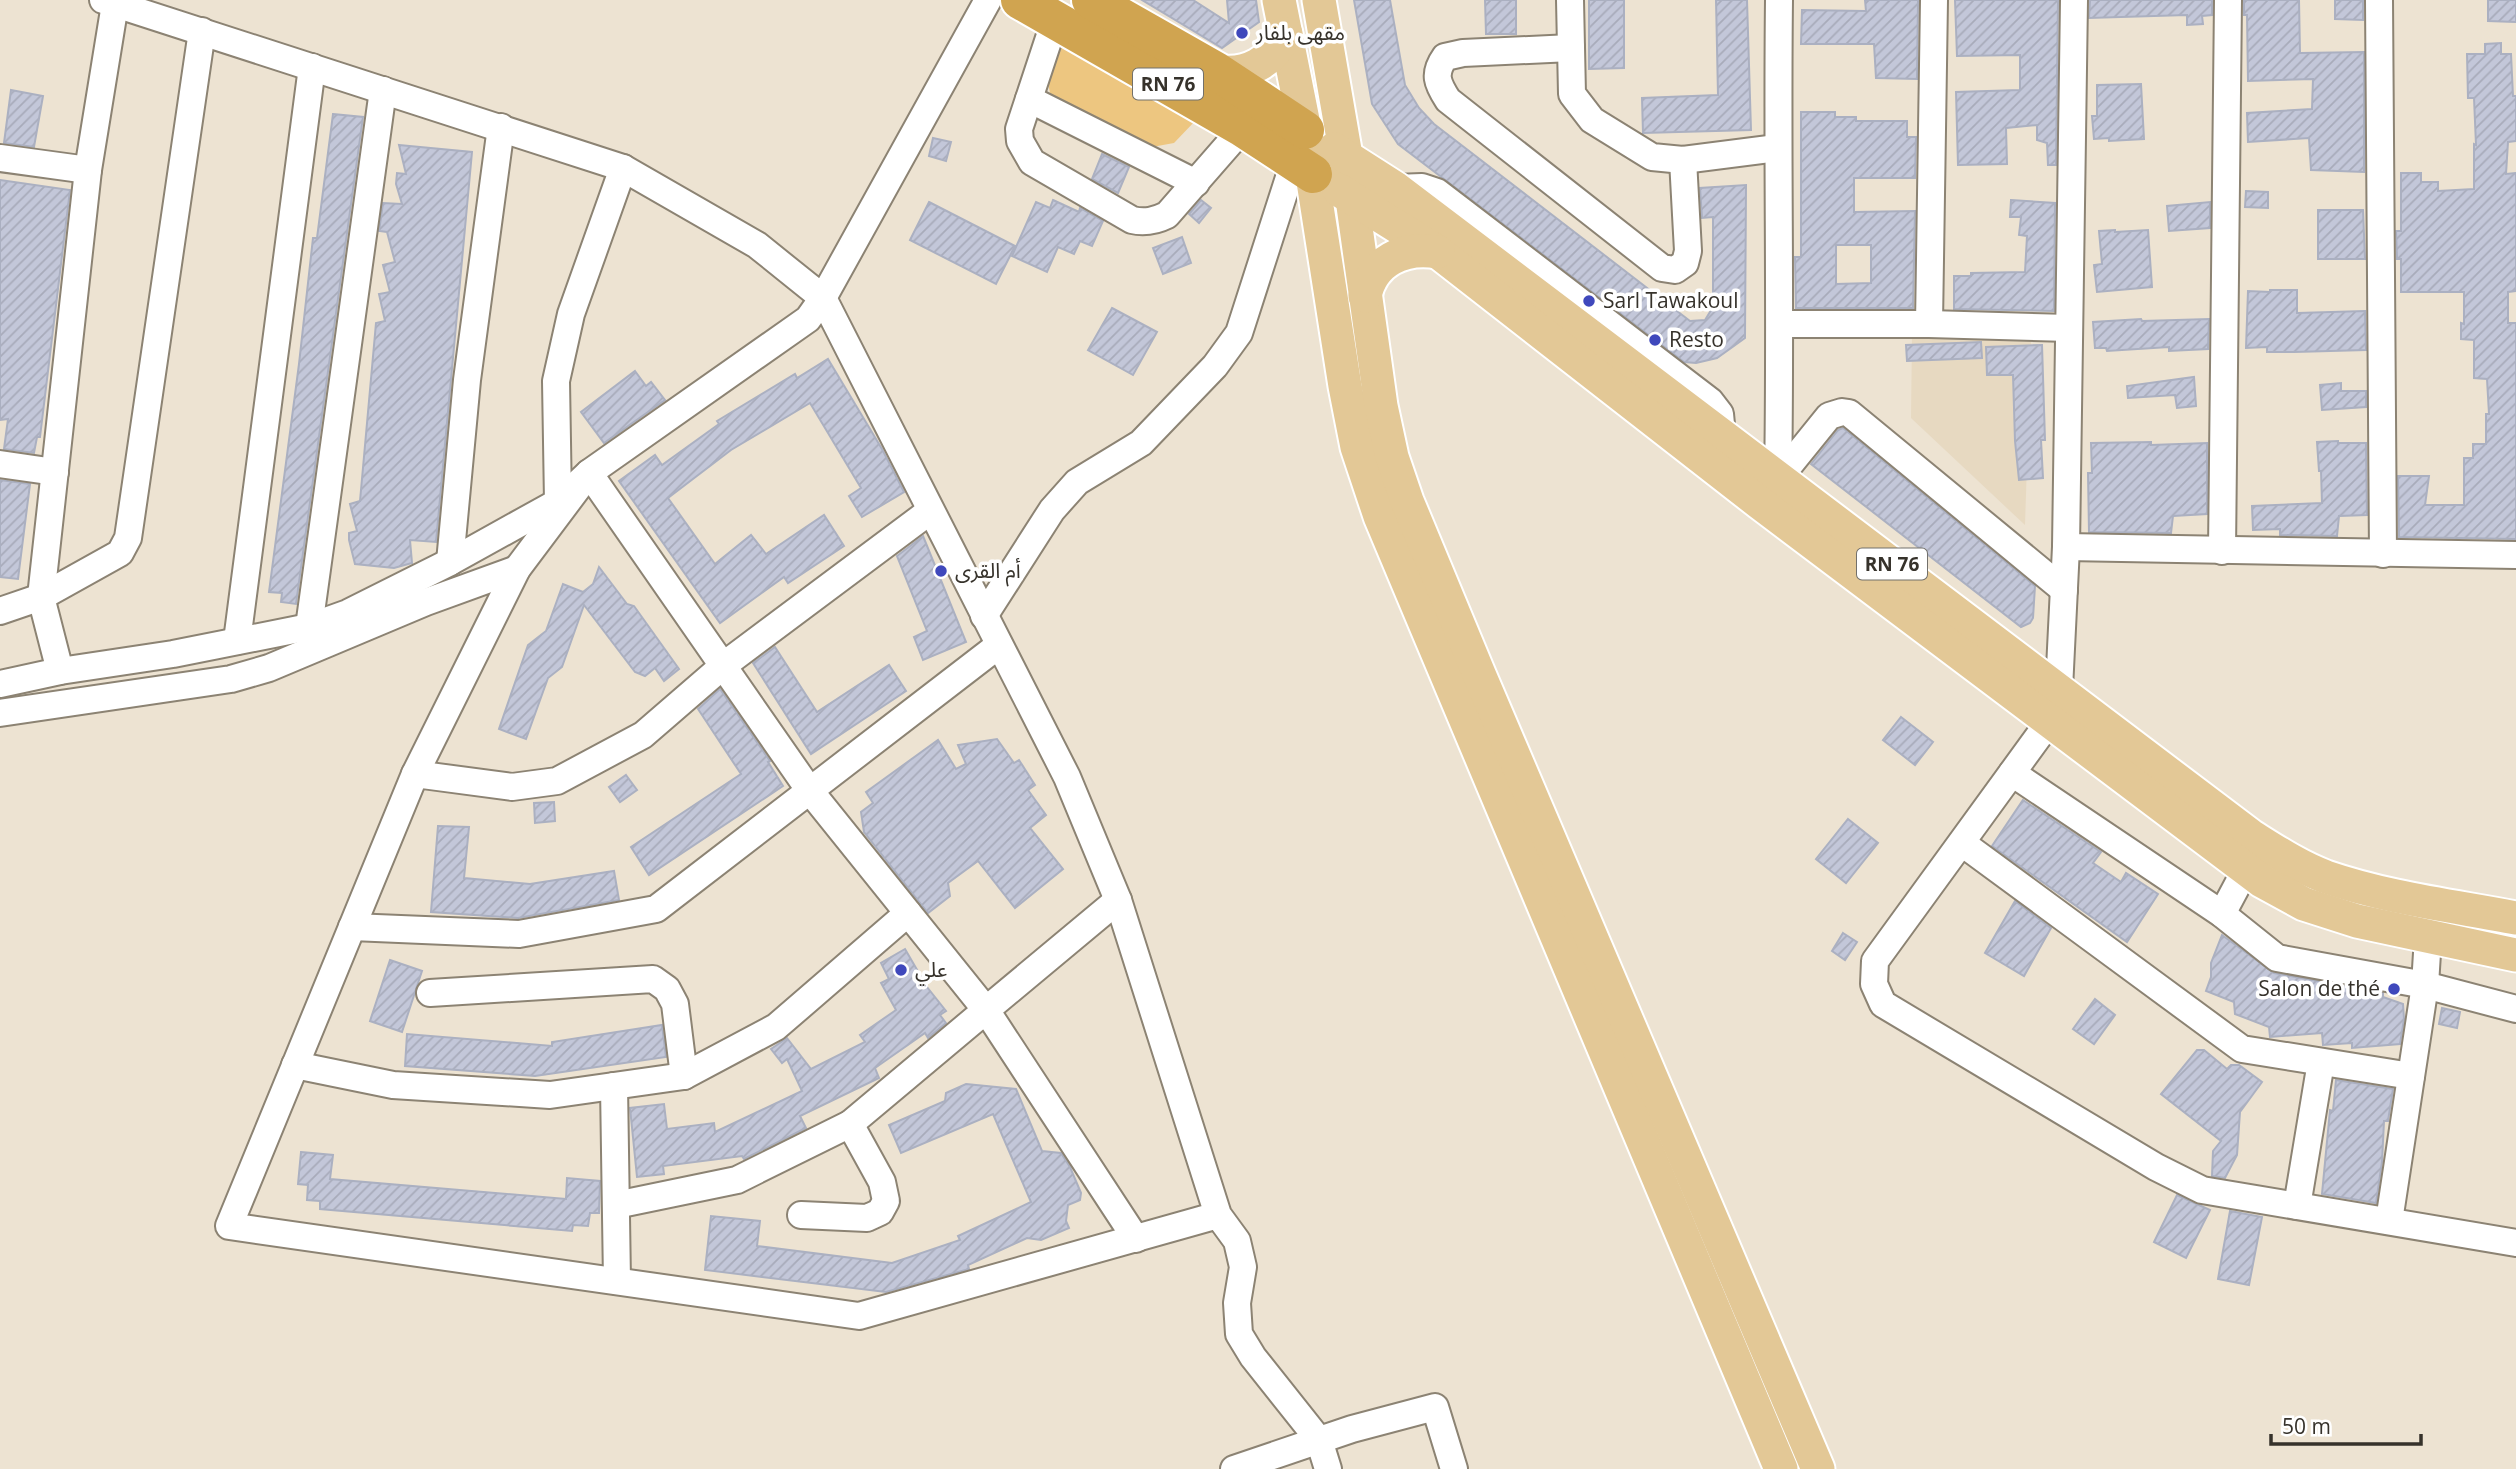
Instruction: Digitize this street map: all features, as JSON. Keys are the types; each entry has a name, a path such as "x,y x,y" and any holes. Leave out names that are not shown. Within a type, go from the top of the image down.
{"highway":[{"name":"RN 76","path":"1020,0 1060,10 1244,128 1304,155"},
{"name":"RN 76","path":"1091,0 1216,71 1304,155"}],"main road":[{"path":"1279,0 1345,386 1357,447 1380,516 1781,1469"},
{"path":"1319,0 1346,156 1381,405 1392,457 1406,501 1818,1469"},
{"path":"1216,71 1237,72 1254,67 1272,55 1286,34"},
{"name":"RN 76","path":"1304,155 1346,156 1395,188 1722,435 1769,491"},
{"name":"RN 76","path":"1304,155 1352,198 1438,252 2059,702 2251,836 2326,877 2396,895 2516,918"},
{"path":"1365,296 1373,275 1386,261 1413,252 1438,252"},
{"name":"RN 76","path":"2059,702 2262,881 2316,908 2357,922 2516,955"},
{"path":"2428,937 2432,902"}],"street":[{"path":"0,684 309,627 348,613 450,562 558,502 590,473 807,319 823,298 988,0"},
{"path":"1570,0 1572,94 1592,120 1652,157 1683,160 1777,148"},
{"path":"1769,491 1781,324 1777,148 1779,0"},
{"path":"1929,324 1934,0"},
{"path":"2074,0 2066,547 2059,702 2012,773 1875,961 1874,984 1883,1004 2156,1167 2202,1190 2516,1243"},
{"path":"2222,551 2228,0"},
{"path":"2379,0 2383,554"},
{"path":"60,671 41,597 109,2 623,168 757,245 823,298 1067,777 1118,900 1218,1215 1237,1241 1243,1267 1237,1304 1239,1334 1253,1357 1319,1440 1328,1469"},
{"path":"1060,10 1019,129 1020,141 1032,162 1132,220 1157,220 1167,215 1244,128"},
{"path":"0,611 41,597 120,553 128,538 202,31"},
{"path":"1571,48 1463,53 1445,57 1437,67 1438,85 1448,100 1662,268 1675,270 1685,262 1688,251 1683,160"},
{"path":"237,641 312,67"},
{"path":"309,627 383,90"},
{"path":"1029,99 1196,183"},
{"path":"450,562 467,380 501,127"},
{"path":"984,617 1052,510 1077,482 1141,443 1215,366 1239,333 1304,155"},
{"path":"0,158 88,170"},
{"path":"558,502 556,380 571,314 623,168"},
{"path":"1781,324 2069,328"},
{"path":"1769,491 1829,416 1849,413 2064,590"},
{"path":"0,464 55,472"},
{"path":"590,473 517,569 415,774 229,1226 859,1316 1218,1215"},
{"path":"590,473 810,791 986,1010 1136,1239"},
{"path":"415,774 512,787 557,780 643,735 724,665 930,511"},
{"path":"2066,547 2516,555"},
{"path":"0,713 231,679 269,668 426,602 517,569"},
{"path":"352,927 519,934 656,909 999,645"},
{"path":"2012,773 2222,914 2277,958 2425,985 2516,1009"},
{"path":"1962,842 2242,1049 2411,1076"},
{"path":"2222,914 2246,869"},
{"path":"616,1205 737,1180 850,1125 1118,900"},
{"path":"295,1065 406,1086 550,1095 684,1076 776,1027 908,913"},
{"path":"2389,1221 2425,985 2428,937"},
{"path":"430,993 653,979 667,989 675,1004 684,1076"},
{"path":"2297,1206 2320,1062"},
{"path":"614,1086 617,1280"},
{"path":"801,1215 867,1218 880,1212 886,1201 882,1182 850,1125"},
{"path":"1234,1469 1319,1440 1435,1407 1454,1469"}],"shaded area":[{"path":"1054,40 1196,120 1174,143 1152,147 1051,97 1046,75"},
{"path":"1912,336 2031,340 2025,525 1911,418"}],"building":[{"path":"1142,0 1193,0 1229,23 1227,0 1256,0 1259,22 1222,48"},
{"path":"1354,0 1390,0 1405,85 1419,108 1434,124 1690,321 1705,320 1713,307 1713,217 1702,218 1700,188 1746,185 1745,338 1717,358 1696,363 1684,362 1398,144 1372,104"},
{"path":"1485,0 1516,0 1516,34 1486,34"},
{"path":"1589,0 1624,0 1624,68 1589,69"},
{"path":"1716,0 1747,0 1751,130 1643,133 1642,98 1718,95"},
{"path":"1865,0 1918,0 1917,79 1876,78 1874,44 1801,44 1802,10 1866,11"},
{"path":"1955,0 2058,0 2056,165 2048,165 2047,143 2037,140 2037,125 2006,128 2007,164 1958,165 1956,92 2020,90 2020,55 1957,56"},
{"path":"2090,0 2212,0 2212,15 2202,16 2203,24 2187,25 2187,15 2089,18"},
{"path":"2244,0 2299,0 2300,53 2364,52 2364,172 2311,170 2309,138 2248,142 2247,113 2312,109 2313,79 2248,81 2247,15 2244,15"},
{"path":"2335,0 2363,0 2363,20 2335,19"},
{"path":"2488,0 2516,0 2516,22 2488,21"},
{"path":"2501,43 2501,54 2511,54 2513,96 2516,96 2516,141 2508,142 2506,174 2516,173 2516,291 2508,292 2508,323 2516,323 2516,539 2399,537 2398,476 2429,476 2425,505 2464,505 2464,458 2473,458 2473,444 2486,444 2486,414 2489,414 2487,379 2474,378 2474,340 2461,339 2464,292 2401,292 2401,259 2397,259 2396,231 2401,231 2401,173 2421,173 2421,182 2438,182 2438,191 2474,189 2474,98 2468,98 2467,54 2485,54 2485,44"},
{"path":"2141,84 2144,139 2094,139 2092,116 2097,116 2097,85"},
{"path":"11,90 43,96 34,147 4,143"},
{"path":"1801,112 1835,112 1835,117 1856,117 1856,121 1907,121 1907,137 1916,137 1915,178 1854,178 1854,212 1915,211 1913,308 1796,308 1795,257 1801,257","holes":["1836,245 1871,245 1871,283 1836,284"]},
{"path":"333,114 363,117 296,604 281,602 282,593 269,592 313,238 317,238"},
{"path":"933,138 951,142 946,161 929,156"},
{"path":"399,145 472,152 436,542 410,540 412,563 394,568 355,564 349,533 357,531 350,504 360,501 376,323 385,321 379,294 390,292 383,265 395,262 387,232 379,231 383,203 402,204 396,184 397,173 406,174"},
{"path":"1102,154 1129,167 1118,193 1092,179"},
{"path":"0,180 70,190 40,437 37,437 34,453 4,449 8,419 0,420"},
{"path":"2246,191 2268,192 2268,208 2245,207"},
{"path":"1053,200 1079,212 1080,208 1103,221 1092,246 1080,241 1074,254 1058,247 1047,272 1012,256 1036,202 1050,208"},
{"path":"1201,200 1211,208 1199,223 1189,214"},
{"path":"2011,200 2055,203 2054,311 1954,309 1954,276 2025,272 2027,236 2019,235 2021,217 2010,217"},
{"path":"929,202 1015,246 996,284 910,240"},
{"path":"2210,202 2210,228 2169,231 2167,206"},
{"path":"2318,210 2363,210 2365,259 2318,259"},
{"path":"2148,230 2152,287 2097,292 2094,265 2102,264 2099,231"},
{"path":"1182,237 1191,263 1163,274 1153,248"},
{"path":"2297,290 2297,313 2365,311 2366,350 2267,352 2267,347 2246,348 2248,291"},
{"path":"1112,308 1157,332 1133,375 1088,350"},
{"path":"2209,319 2208,349 2169,351 2169,347 2107,351 2106,348 2095,348 2093,322"},
{"path":"1981,342 1982,358 1907,361 1906,345"},
{"path":"2042,345 2045,440 2041,440 2043,478 2019,480 2013,375 1987,375 1986,347"},
{"path":"828,359 882,449 904,492 862,517 849,496 861,488 810,403 731,450 668,498 715,564 751,535 766,554 824,515 844,546 788,583 784,577 720,623 619,481 655,455 662,465 719,424 717,421 795,374 797,378"},
{"path":"635,371 646,386 651,382 665,400 604,443 581,412"},
{"path":"2194,377 2196,406 2177,408 2175,395 2128,398 2127,386"},
{"path":"2341,383 2341,391 2366,391 2366,407 2322,410 2320,385"},
{"path":"1843,428 2035,586 2033,618 2030,623 2021,627 1811,464 1838,430"},
{"path":"2151,442 2151,445 2207,443 2207,514 2173,516 2171,533 2089,532 2088,473 2092,473 2091,443"},
{"path":"2317,442 2366,443 2367,515 2339,516 2337,536 2280,535 2280,529 2253,530 2252,506 2322,503"},
{"path":"0,480 30,484 18,579 0,577"},
{"path":"923,536 966,642 923,660 914,637 927,631 897,556"},
{"path":"599,567 627,604 634,606 679,669 664,681 655,668 645,676 635,672 584,605 562,667 548,678 526,739 499,729 528,645 546,631 563,584 583,592 593,584"},
{"path":"775,647 817,712 889,665 906,691 811,754 753,663"},
{"path":"720,689 770,761 768,762 783,786 649,875 631,847 741,774 698,709"},
{"path":"1901,717 1933,742 1915,765 1883,740"},
{"path":"997,739 1014,763 1019,760 1035,785 1028,790 1046,815 1030,828 1063,869 1015,908 978,861 948,883 950,896 928,913 864,832 861,812 873,803 866,792 938,740 956,769 966,764 958,745"},
{"path":"626,775 637,790 620,802 609,787"},
{"path":"2023,800 2101,852 2093,863 2121,882 2126,873 2158,894 2127,942 1992,846"},
{"path":"554,802 555,821 535,823 534,803"},
{"path":"1848,819 1878,843 1846,883 1816,859"},
{"path":"438,826 469,827 464,878 530,884 614,871 619,900 518,918 431,912"},
{"path":"2015,901 2051,928 2024,976 1985,953"},
{"path":"1843,933 1857,942 1845,960 1832,951"},
{"path":"2222,935 2274,973 2383,993 2383,997 2403,1004 2404,1019 2400,1044 2352,1048 2352,1043 2323,1045 2322,1033 2270,1037 2269,1027 2235,1014 2234,1002 2206,991 2211,977 2211,963"},
{"path":"905,949 927,987 946,1011 940,1015 946,1023 928,1038 925,1033 875,1068 879,1078 800,1116 806,1128 744,1159 742,1156 663,1166 664,1174 637,1177 630,1108 664,1104 667,1129 714,1123 715,1132 802,1091 787,1059 782,1063 771,1049 787,1038 811,1069 865,1042 860,1035 896,1010 881,983 889,979 881,963"},
{"path":"390,960 422,971 402,1032 370,1021"},
{"path":"2095,999 2115,1015 2094,1044 2073,1029"},
{"path":"2442,1008 2460,1012 2457,1028 2439,1024"},
{"path":"662,1025 666,1057 535,1076 405,1066 407,1034 552,1046 552,1042"},
{"path":"2197,1050 2204,1050 2227,1069 2231,1065 2239,1065 2262,1082 2240,1112 2237,1155 2225,1178 2212,1176 2213,1151 2221,1141 2161,1094"},
{"path":"2336,1080 2393,1089 2388,1121 2384,1121 2376,1203 2322,1194 2330,1110 2333,1111"},
{"path":"966,1084 1016,1089 1042,1151 1061,1153 1081,1193 1080,1200 1068,1205 1066,1221 1069,1228 1041,1240 1027,1238 968,1265 969,1269 886,1292 705,1270 711,1216 760,1221 757,1246 892,1263 960,1240 958,1236 1031,1202 993,1114 901,1153 889,1125 945,1101 946,1093"},
{"path":"301,1152 333,1155 330,1179 566,1199 567,1178 600,1181 599,1213 590,1213 588,1226 573,1225 572,1231 320,1209 320,1201 307,1200 308,1185 298,1184"},
{"path":"2177,1195 2210,1210 2186,1258 2154,1242"},
{"path":"2230,1211 2262,1217 2249,1285 2218,1279"}],"place":[{"name":"مقهى بلفار","path":"1242,33"},
{"name":"Sarl Tawakoul","path":"1589,301"},
{"name":"Resto","path":"1655,340"},
{"name":"أم القرى","path":"941,571"},
{"name":"علي","path":"901,970"},
{"name":"Salon de thé","path":"2394,989"}]}
